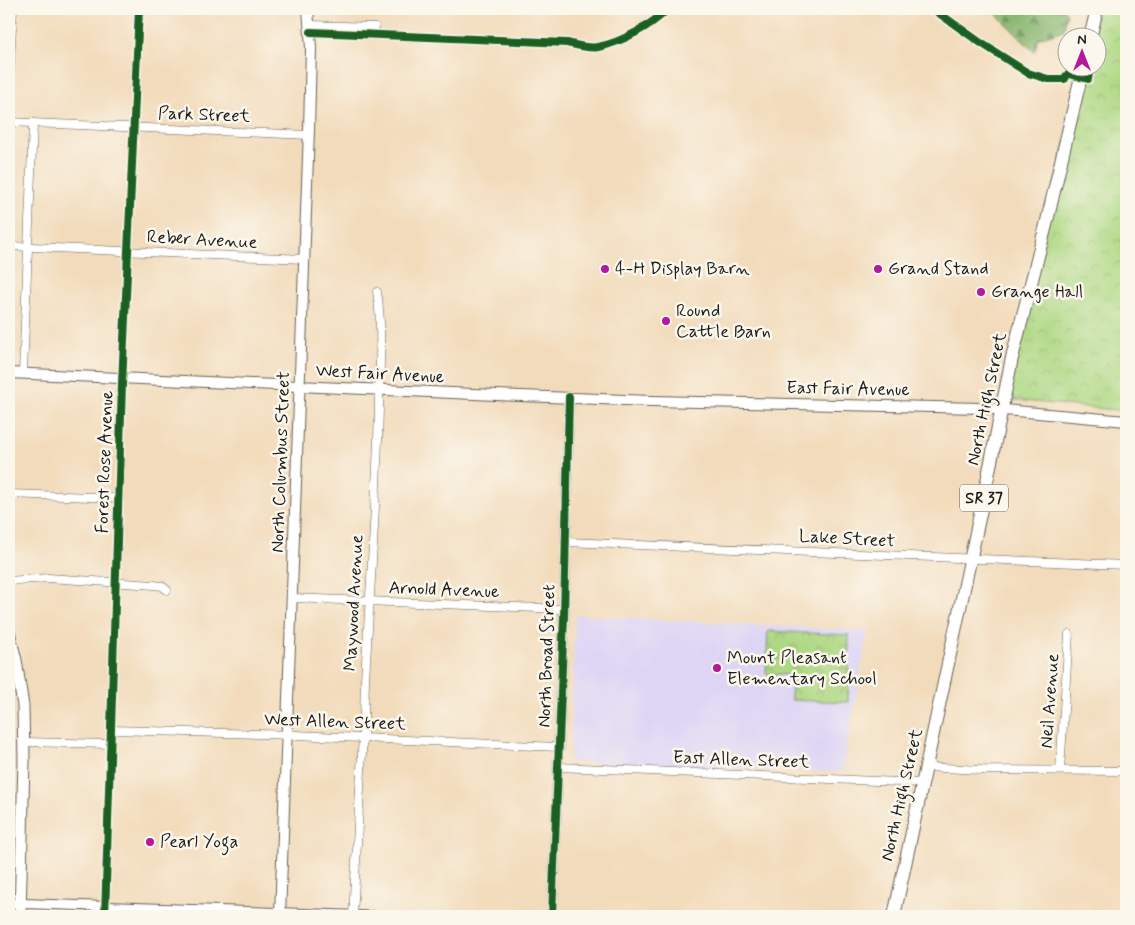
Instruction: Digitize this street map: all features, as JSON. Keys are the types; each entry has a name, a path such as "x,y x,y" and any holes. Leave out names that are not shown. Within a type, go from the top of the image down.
{"highway":[{"path":"1092,28 1097,9"},
{"name":"North High Street","path":"894,916 1012,358 1081,78"}],"main road":[{"name":"North Columbus Street","path":"280,914 309,135 311,48 308,9"},
{"name":"West Fair Avenue","path":"9,372 569,397"},
{"name":"East Fair Avenue","path":"569,397 651,401 1002,410 1126,421"},
{"path":"9,632 23,706 24,742 20,916"}],"street":[{"path":"9,79 12,9"},
{"name":"Forest Rose Avenue","path":"104,916 123,377 139,9"},
{"path":"310,25 375,27"},
{"name":"Park Street","path":"9,122 309,135"},
{"path":"23,373 33,123"},
{"name":"Reber Avenue","path":"9,246 304,259"},
{"name":"Maywood Avenue","path":"353,916 372,542 378,468 381,325 377,292"},
{"name":"North Broad Street","path":"552,916 564,609 569,397"},
{"path":"9,494 119,498"},
{"name":"Lake Street","path":"566,542 1126,565"},
{"path":"9,581 37,578 154,585 162,586 168,590"},
{"name":"Arnold Avenue","path":"292,598 564,609"},
{"name":"Neil Avenue","path":"1060,770 1065,718 1069,634"},
{"name":"West Allen Street","path":"110,730 363,738 558,747"},
{"path":"24,742 110,744"},
{"name":"East Allen Street","path":"558,767 922,783"},
{"path":"926,767 980,770 1126,771"},
{"path":"9,903 373,916"}],"shaded area":[{"name":"Mount Pleasant Elementary School","path":"575,615 868,631 842,772 570,762"}],"green space":[{"path":"991,9 1063,9 1067,13 1064,28 1058,28 1058,32 1039,38 1034,52"},
{"path":"1097,9 1126,9 1126,411 1004,399 1081,78 1108,78 1108,28 1092,28"},
{"path":"768,631 849,635 848,702 791,700 792,675 766,674"}],"cycle path":[{"path":"105,916 122,384 139,9"},
{"path":"311,32 567,43 594,47 607,45 636,32 668,9"},
{"path":"933,9 1028,73 1048,79 1065,78"},
{"path":"1084,78 1088,78"},
{"path":"552,916 564,617 569,397"}],"place":[{"name":"4-H Display Barn","path":"605,269"},
{"name":"Grand Stand","path":"878,269"},
{"name":"Grange Hall","path":"981,292"},
{"name":"Round Cattle Barn","path":"666,321"},
{"name":"Mount Pleasant Elementary School","path":"717,668"},
{"name":"Pearl Yoga","path":"150,842"}]}
